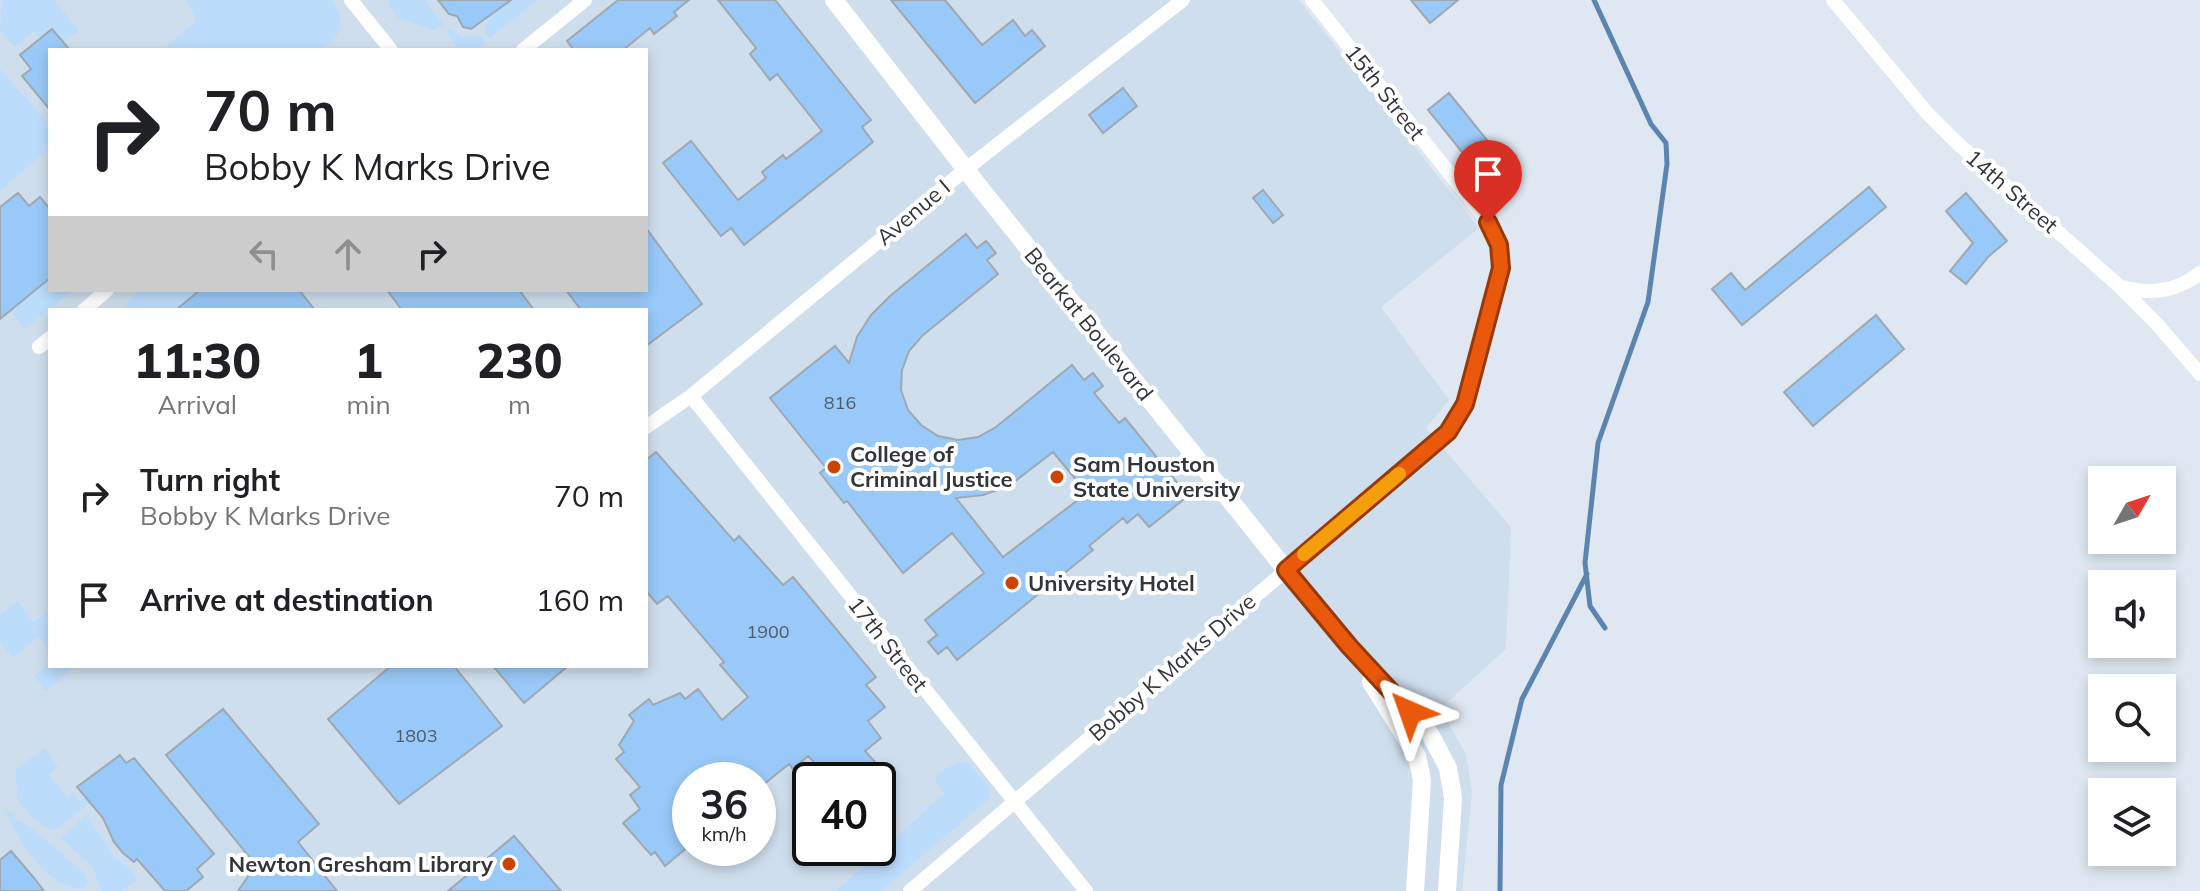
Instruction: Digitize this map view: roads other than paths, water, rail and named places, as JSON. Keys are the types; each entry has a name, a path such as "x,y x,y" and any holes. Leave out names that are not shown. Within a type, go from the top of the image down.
{"street":[{"path":"351,0 389,48"},
{"path":"525,48 585,0"},
{"name":"Bearkat Boulevard","path":"834,0 1286,570 1349,646 1430,734 1448,768 1453,798 1447,891"},
{"name":"Avenue I","path":"648,426 691,396 966,169 1183,0"},
{"name":"15th Street","path":"1312,0 1488,222"},
{"name":"14th Street","path":"1833,0 1928,114 2118,285 2200,374"},
{"name":"Bobby K Marks Drive","path":"910,891 1448,432 1465,404 1501,268 1499,245 1488,222"},
{"path":"2118,285 2134,290 2171,289 2200,273"},
{"path":"86,308 105,292"},
{"name":"17th Street","path":"691,396 1086,891"},
{"name":"Bearkat Boulevard","path":"1349,646 1417,756 1422,780 1415,891"}],"waterway":[{"path":"1594,0 1651,124 1666,143 1667,164 1648,302 1598,443 1585,563 1590,606 1605,628"},
{"path":"1500,891 1501,785 1522,699 1587,574"}],"place":[{"name":"College of Criminal Justice","path":"834,467"},
{"name":"Sam Houston State University","path":"1057,477"},
{"name":"University Hotel","path":"1012,583"},
{"name":"Newton Gresham Library","path":"509,864"}]}
